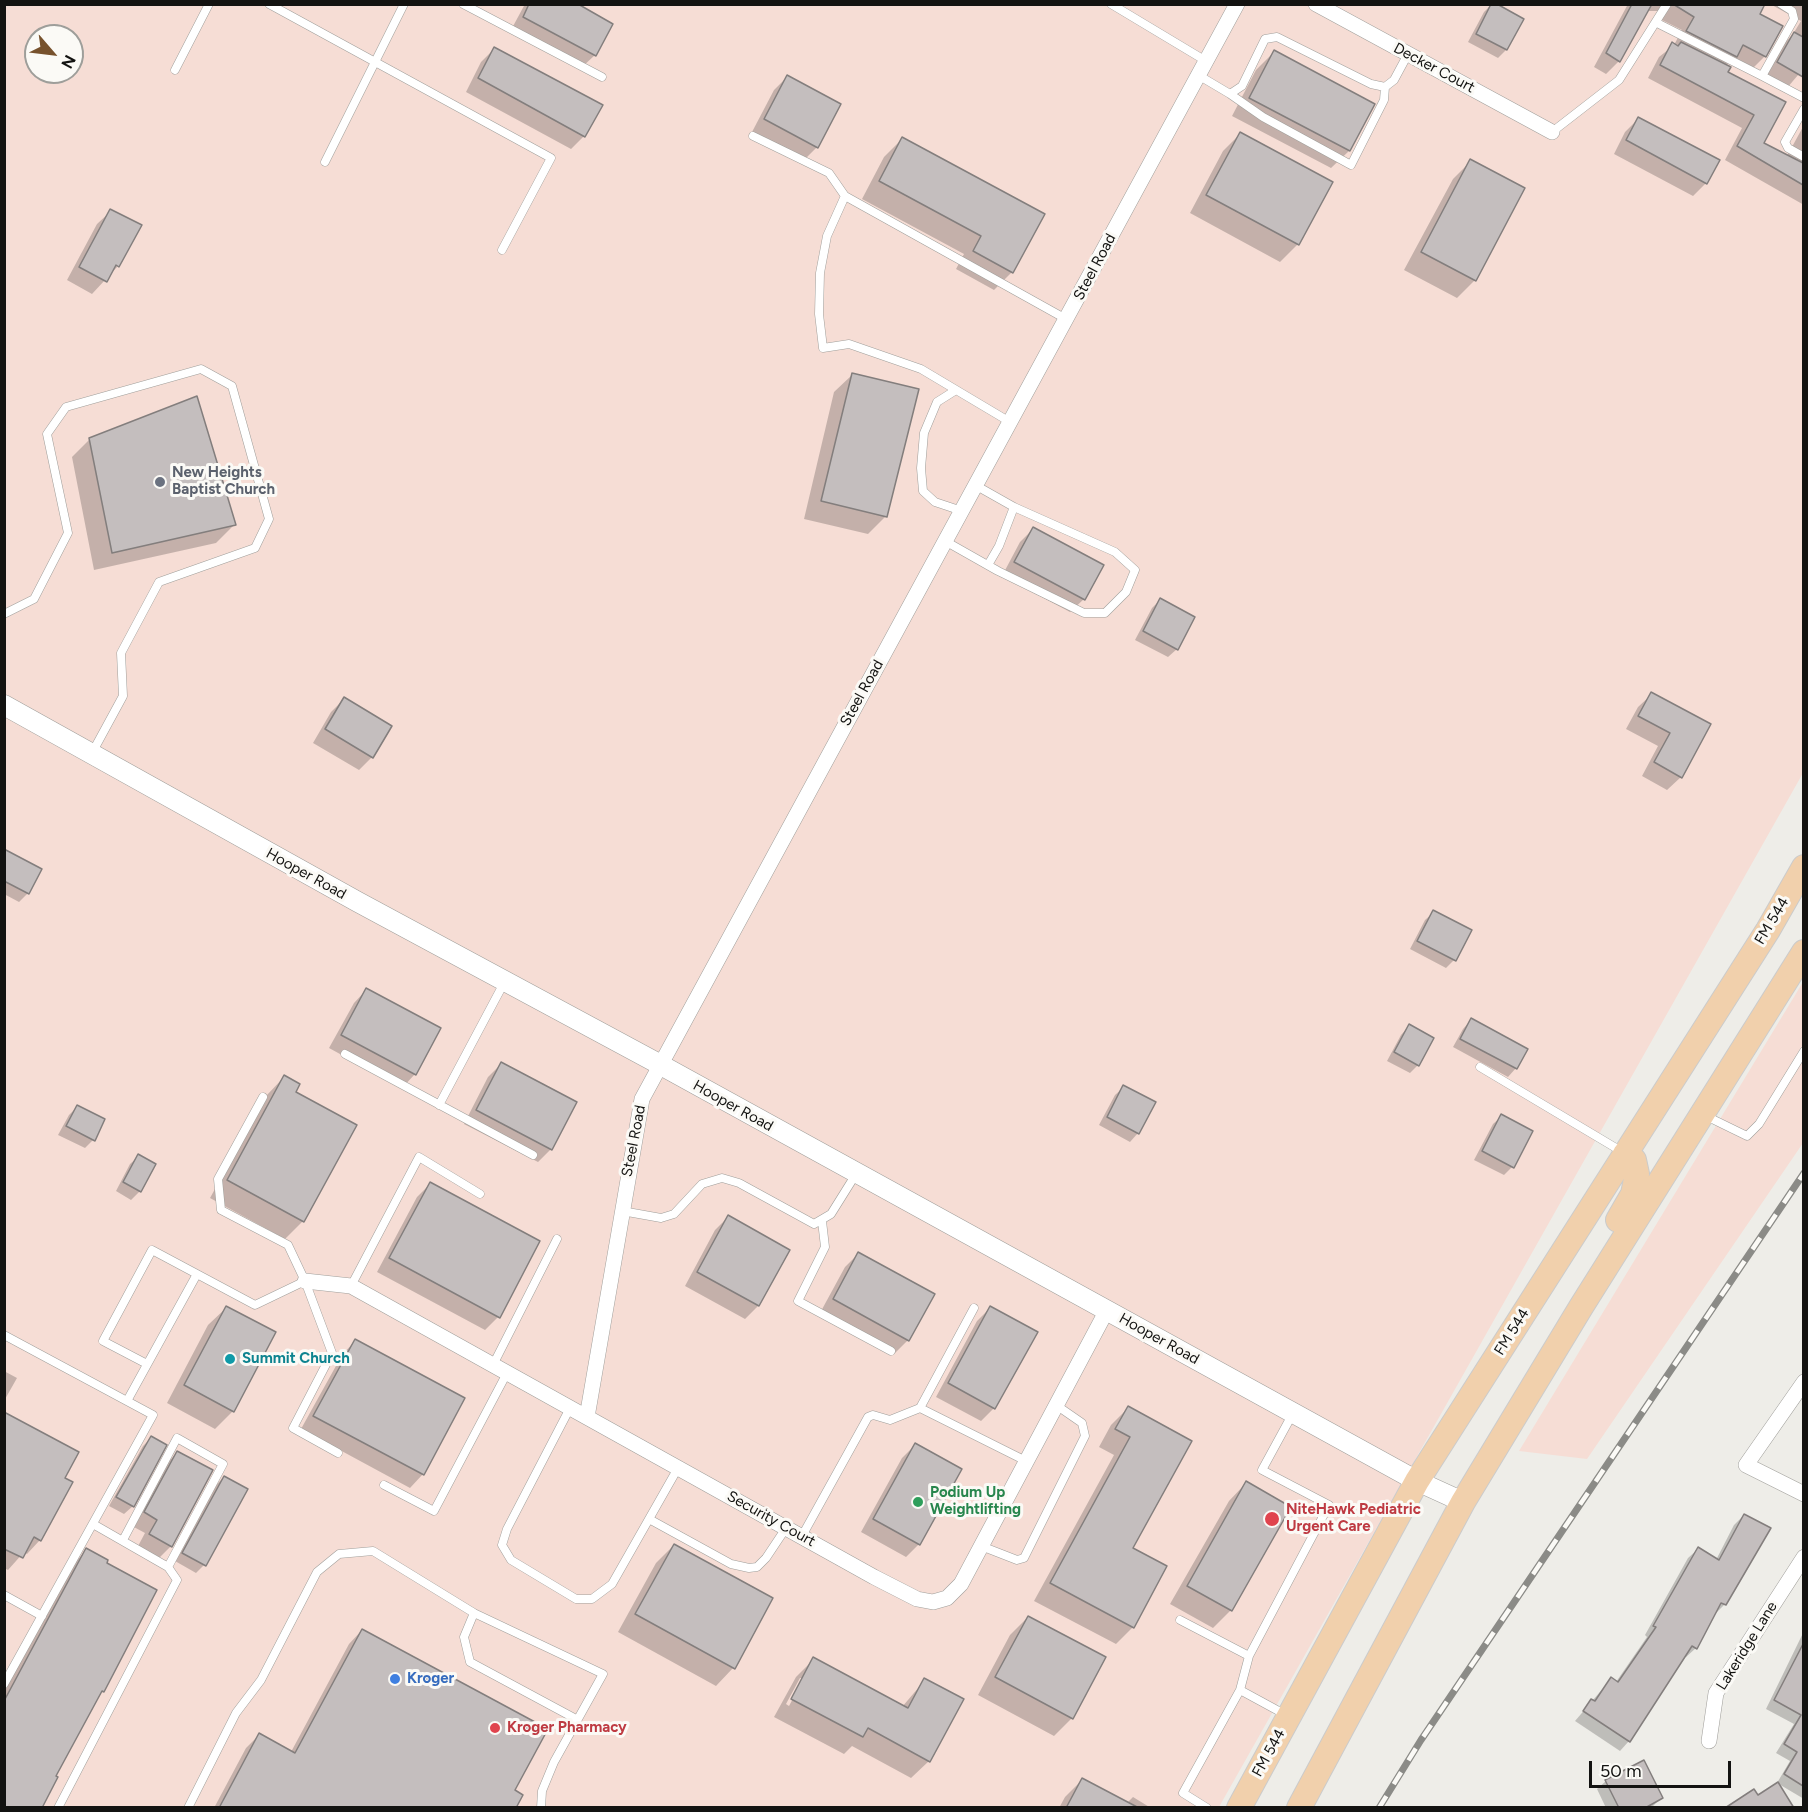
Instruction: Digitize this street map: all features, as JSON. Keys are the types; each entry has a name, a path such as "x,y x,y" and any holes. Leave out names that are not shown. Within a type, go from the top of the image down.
{"main road":[{"name":"FM 544","path":"1239,1808 1417,1481 1768,930 1803,867"},
{"path":"1299,1808 1463,1502 1581,1307 1803,952"},
{"path":"1581,1307 1591,1266 1633,1194 1637,1169 1634,1160 1625,1154"}],"street":[{"name":"Steel Road","path":"587,1418 642,1099 1237,4"},
{"name":"Decker Court","path":"1316,4 1552,132"},
{"name":"Hooper Road","path":"4,705 1417,1481 1463,1502"},
{"name":"Security Court","path":"305,1281 351,1286 786,1528 917,1599 933,1602 947,1598 961,1584 1107,1311"},
{"path":"1803,1382 1746,1465 1803,1494"},
{"name":"Lakeridge Lane","path":"1708,1741 1716,1693 1803,1557"}],"lane":[{"path":"175,70 209,4"},
{"path":"268,4 551,158 502,250"},
{"path":"325,162 404,4"},
{"path":"463,4 602,77"},
{"path":"1111,4 1206,61"},
{"path":"1552,132 1619,80 1657,22 1666,4"},
{"path":"1762,76 1794,19 1792,11 1781,4"},
{"path":"1657,22 1803,98"},
{"path":"1230,94 1242,86 1265,39 1277,37 1371,84 1385,87"},
{"path":"1198,75 1263,117 1351,165 1384,100 1385,87 1394,80 1408,54"},
{"path":"1803,109 1785,142 1788,148 1803,157"},
{"path":"753,136 829,173 845,196 1066,319"},
{"path":"845,196 827,236 820,273 819,314 823,348 849,344 921,369 1010,422"},
{"path":"4,614 34,599 68,533 47,434 66,407 201,369 232,386 269,519 255,548 159,582 121,653 123,696 91,754"},
{"path":"956,390 938,402 924,433 921,468 923,491 935,502 962,511"},
{"path":"945,541 1084,613 1105,613 1126,592 1136,570 1115,552 1014,507 975,486"},
{"path":"988,565 999,546 1014,507"},
{"path":"439,1105 505,981"},
{"path":"1701,1114 1747,1136 1759,1124 1803,1051"},
{"path":"345,1054 533,1155"},
{"path":"1480,1066 1625,1154"},
{"path":"263,1097 218,1179 221,1210 288,1245 305,1281 332,1353 293,1428 338,1453"},
{"path":"351,1286 419,1156 480,1194"},
{"path":"621,1211 661,1218 674,1214 702,1184 722,1178 739,1183 814,1224 822,1221 840,1203 856,1173"},
{"path":"822,1221 825,1247 798,1300 891,1351"},
{"path":"384,1485 434,1510 500,1369 557,1239"},
{"path":"147,1364 103,1341 152,1250 255,1305 305,1281"},
{"path":"127,1401 196,1274"},
{"path":"802,1536 868,1417 873,1415 890,1420 920,1408 974,1308"},
{"path":"4,1335 153,1415 4,1684"},
{"path":"981,1546 1017,1560 1024,1557 1085,1436 1082,1423 1056,1405"},
{"path":"570,1408 507,1529 502,1545 511,1560 576,1599 592,1599 612,1584 678,1468"},
{"path":"920,1408 1026,1461"},
{"path":"1207,1808 1183,1793 1240,1690 1249,1656 1329,1505 1262,1470 1293,1413"},
{"path":"123,1540 177,1438 223,1464 168,1567"},
{"path":"649,1519 731,1564 749,1568 757,1568 786,1528"},
{"path":"57,1808 177,1580 168,1567 93,1524"},
{"path":"188,1808 236,1713 261,1680 317,1572 339,1554 373,1551 474,1613 603,1674 576,1719 542,1791 541,1808"},
{"path":"4,1595 42,1616"},
{"path":"474,1613 464,1637 470,1662 576,1719"},
{"path":"1180,1620 1249,1656"},
{"path":"1240,1690 1289,1717"}],"shaded area":[{"path":"5,5 1803,5 1803,773 1219,1807 5,1808"},
{"path":"1803,982 1803,1143 1587,1459 1519,1451"}],"building":[{"path":"529,4 578,4 613,24 596,56 523,17"},
{"path":"1491,4 1497,4 1524,19 1507,50 1476,34"},
{"path":"1632,4 1652,4 1620,62 1606,53"},
{"path":"1673,4 1765,4 1760,14 1783,26 1766,57 1743,45 1737,57 1686,31 1694,17"},
{"path":"1794,32 1803,37 1803,77 1777,62"},
{"path":"1672,42 1678,46 1681,42 1731,67 1728,72 1786,102 1764,143 1803,163 1803,185 1737,146 1754,115 1660,65"},
{"path":"494,47 603,105 585,137 478,78"},
{"path":"1274,50 1375,104 1350,151 1249,98"},
{"path":"787,75 841,104 818,148 764,119"},
{"path":"1638,117 1720,160 1707,184 1626,140"},
{"path":"1240,132 1333,182 1299,245 1206,195"},
{"path":"902,137 1045,214 1013,273 973,251 981,236 879,181"},
{"path":"1470,159 1525,188 1476,281 1421,252"},
{"path":"110,209 142,225 119,267 116,265 107,282 79,267"},
{"path":"852,373 919,389 887,517 821,501"},
{"name":"New Heights Baptist Church","path":"197,396 236,525 112,553 89,438"},
{"path":"1033,527 1104,565 1085,600 1014,562"},
{"path":"1160,598 1195,617 1178,650 1143,631"},
{"path":"1651,692 1711,724 1682,778 1654,762 1670,733 1638,716"},
{"path":"344,697 392,726 373,758 325,729"},
{"path":"4,849 42,869 29,894 4,881"},
{"path":"1433,910 1472,930 1456,961 1417,941"},
{"path":"366,988 441,1028 416,1075 341,1035"},
{"path":"1471,1018 1528,1049 1517,1069 1460,1039"},
{"path":"1409,1024 1434,1038 1419,1066 1394,1052"},
{"path":"501,1062 577,1102 552,1150 476,1110"},
{"path":"284,1075 300,1084 296,1092 357,1125 304,1222 227,1180"},
{"path":"1123,1085 1156,1102 1139,1134 1107,1117"},
{"path":"77,1105 105,1119 95,1141 66,1126"},
{"path":"1501,1114 1533,1131 1514,1168 1482,1151"},
{"path":"138,1154 156,1164 141,1192 123,1182"},
{"path":"430,1182 540,1241 500,1318 389,1258"},
{"path":"728,1215 790,1250 759,1306 697,1272"},
{"path":"858,1252 935,1294 909,1341 833,1299"},
{"name":"Summit Church","path":"226,1306 276,1332 234,1412 184,1385"},
{"path":"990,1306 1038,1332 995,1409 948,1383"},
{"path":"355,1339 465,1398 424,1475 313,1416"},
{"path":"1128,1406 1192,1441 1133,1548 1167,1566 1134,1628 1050,1583 1130,1437 1115,1429"},
{"path":"4,1412 79,1452 65,1478 73,1482 41,1541 34,1537 23,1558 4,1549"},
{"path":"151,1436 167,1445 134,1507 116,1497"},
{"path":"915,1443 962,1469 920,1545 873,1519"},
{"path":"177,1451 213,1470 172,1547 149,1534 157,1520 144,1512"},
{"path":"224,1476 248,1489 206,1566 182,1553"},
{"path":"1246,1481 1291,1507 1232,1611 1187,1586"},
{"path":"1744,1514 1771,1528 1726,1605 1721,1603 1697,1649 1692,1646 1630,1742 1583,1711 1591,1699 1595,1701 1611,1677 1618,1682 1656,1627 1653,1626 1698,1547 1719,1560"},
{"path":"674,1544 773,1598 735,1669 635,1614"},
{"path":"86,1548 108,1560 107,1563 157,1590 104,1692 102,1691 56,1776 58,1777 42,1808 4,1808 4,1701"},
{"path":"1028,1616 1106,1657 1073,1719 995,1677"},
{"name":"Kroger","path":"362,1629 548,1729 515,1790 523,1795 516,1808 219,1808 259,1733 295,1753"},
{"path":"1803,1644 1803,1786 1784,1774 1797,1752 1784,1744 1801,1715 1774,1700"},
{"path":"813,1657 908,1708 924,1678 964,1699 930,1762 868,1728 863,1737 791,1699"},
{"path":"1644,1760 1663,1798 1645,1808 1619,1808 1605,1780"},
{"path":"1082,1778 1139,1808 1066,1808"},
{"path":"1778,1782 1794,1808 1725,1808 1754,1789 1758,1795"}],"railway":[{"path":"1379,1808 1421,1740 1804,1173"}],"place":[{"name":"New Heights Baptist Church","path":"160,482"},
{"name":"Summit Church","path":"230,1359"},
{"name":"Podium Up Weightlifting","path":"918,1502"},
{"name":"NiteHawk Pediatric Urgent Care","path":"1272,1519"},
{"name":"Kroger","path":"395,1679"},
{"name":"Kroger Pharmacy","path":"495,1728"}]}
